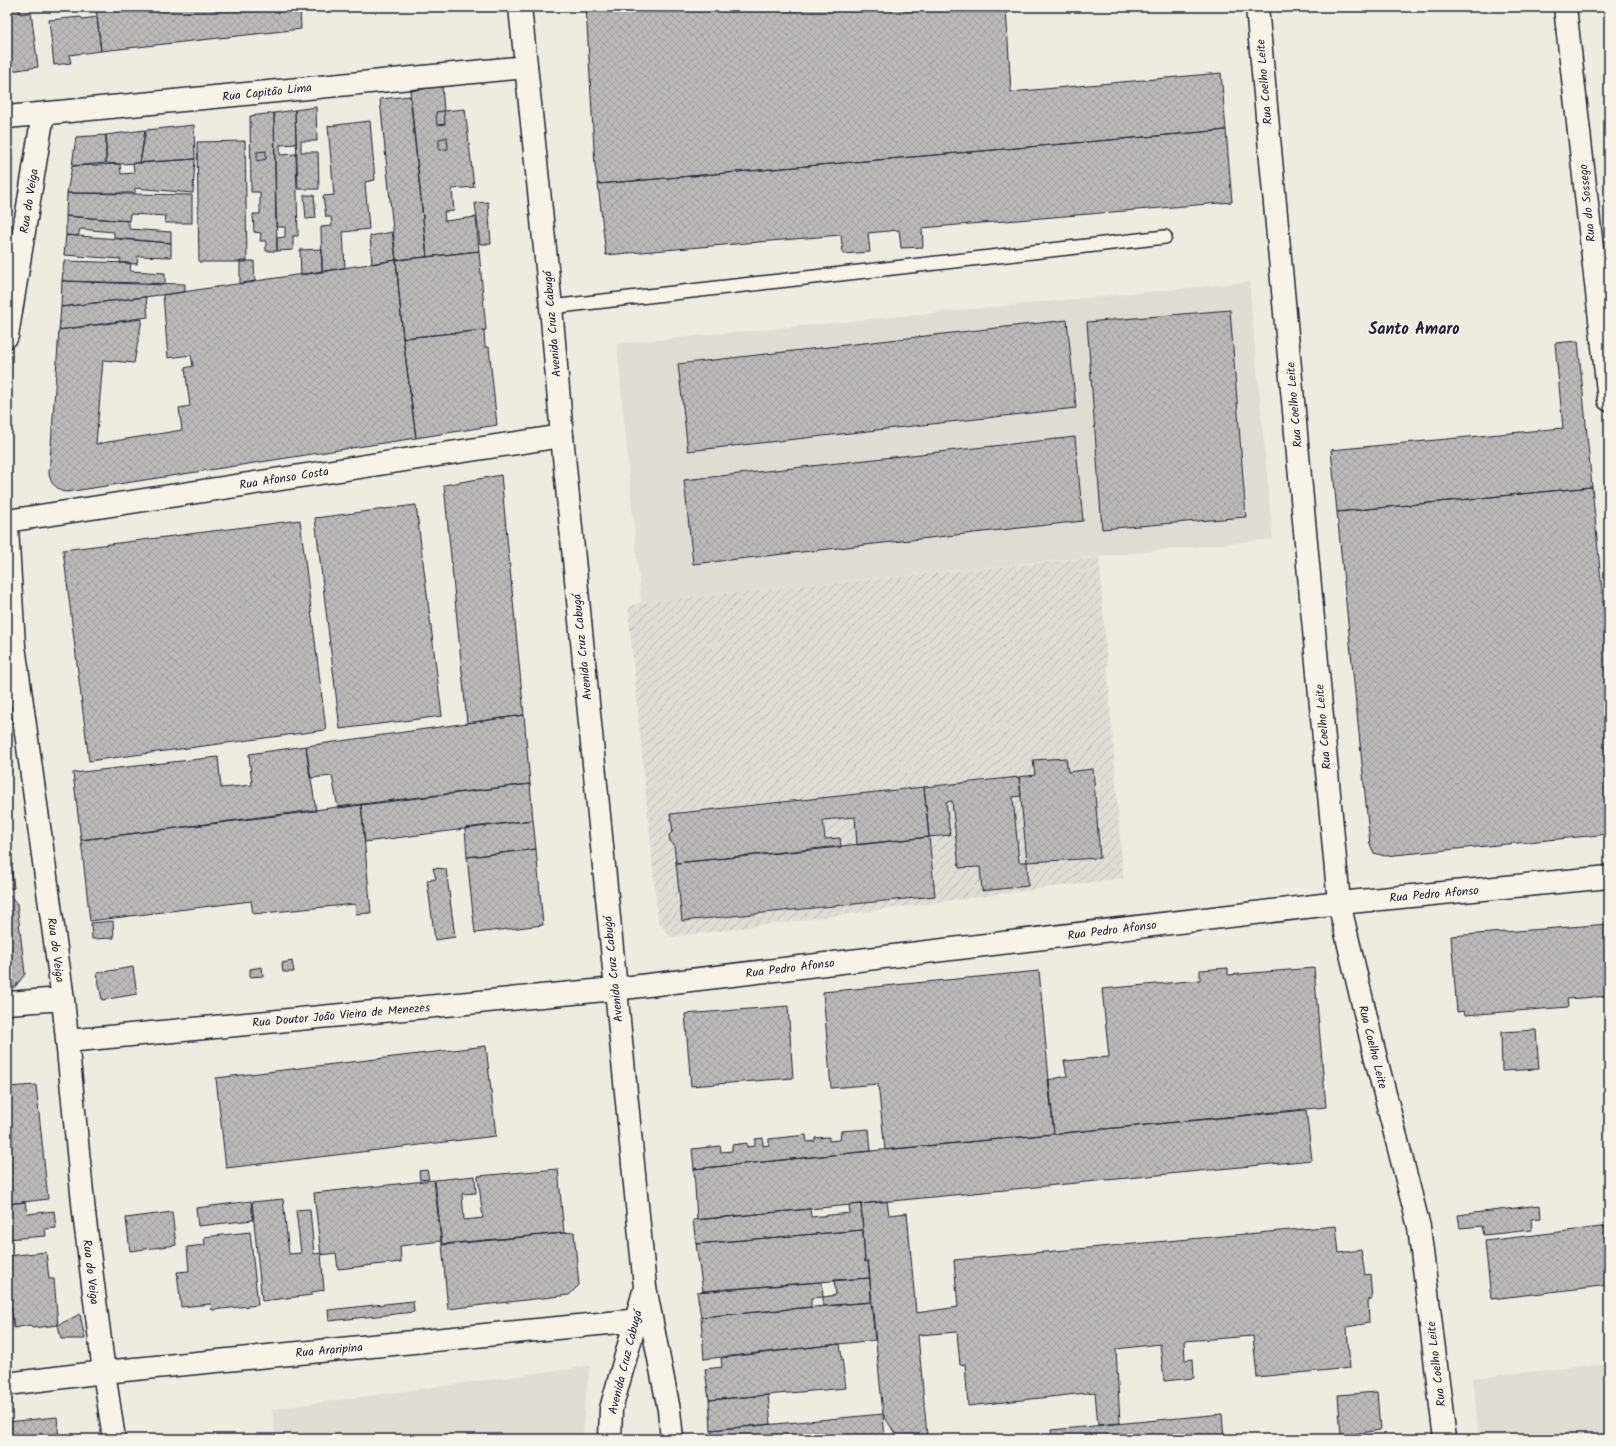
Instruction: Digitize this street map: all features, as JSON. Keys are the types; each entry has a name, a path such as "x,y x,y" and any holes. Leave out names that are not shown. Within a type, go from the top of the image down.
{"street":[{"name":"Avenida Cruz Cabugá","path":"520,7 551,307 615,988 645,1286 643,1320 611,1409 610,1439"},
{"name":"Rua Coelho Leite","path":"1257,7 1339,903 1419,1228 1445,1439"},
{"name":"Rua do Sossego","path":"1565,7 1609,400"},
{"name":"Rua Capitão Lima","path":"7,117 526,67"},
{"name":"Rua do Veiga","path":"7,336 43,114"},
{"name":"Rua Afonso Costa","path":"7,521 562,436"},
{"name":"Rua do Veiga","path":"7,528 10,647 63,999 81,1184 104,1372 114,1439"},
{"name":"Rua Pedro Afonso","path":"615,988 1339,903 1609,877"},
{"name":"Rua Doutor João Vieira de Menezes","path":"67,1041 615,988"},
{"path":"7,1003 63,999"},
{"name":"Avenida Cruz Cabugá","path":"643,1320 669,1410 672,1439"},
{"name":"Rua Araripina","path":"7,1384 104,1372 643,1320"}],"lane":[{"path":"551,307 1165,237"}],"shaded area":[{"path":"1249,282 1273,539 641,602 617,344"},
{"path":"1099,557 1123,878 671,937 658,921 628,608 641,602"},
{"path":"1609,1363 1609,1439 1479,1439 1473,1378"},
{"path":"590,1366 584,1407 583,1439 276,1439 272,1409"}],"green space":[{"path":"7,149 11,153 12,158 7,253"}],"building":[{"path":"7,7 19,7 20,14 31,12 38,67 10,71 7,68"},
{"path":"112,7 300,7 301,29 101,51 96,9"},
{"path":"586,7 1006,7 1011,92 1221,73 1226,130 598,184 595,166"},
{"path":"1040,7 1068,7 1041,9"},
{"path":"81,17 82,19 97,17 101,51 69,55 71,63 54,65 49,20"},
{"path":"442,86 444,111 465,109 474,187 452,189 454,211 444,212 445,221 476,217 479,251 427,257 410,91"},
{"path":"410,96 427,257 396,260 380,99"},
{"path":"316,107 317,141 301,141 301,152 318,152 319,189 298,189 295,110"},
{"path":"295,110 296,144 280,145 280,155 296,154 298,236 293,236 293,250 277,251 277,238 285,237 285,227 276,227 274,113"},
{"path":"444,111 445,124 437,125 436,112"},
{"path":"274,113 277,251 266,251 266,241 260,241 261,233 254,232 253,214 260,214 260,192 251,192 250,116"},
{"path":"370,121 375,180 365,182 369,229 343,232 345,268 322,272 321,227 332,226 331,217 326,217 323,196 334,195 328,126"},
{"path":"194,125 195,159 140,163 146,130"},
{"path":"145,130 140,163 106,163 106,135"},
{"path":"1226,130 1232,202 922,228 923,247 901,248 899,230 868,233 870,252 843,254 841,235 606,255 598,184"},
{"path":"106,135 106,163 72,166 76,137"},
{"path":"447,137 448,149 439,150 439,139"},
{"path":"245,141 247,262 199,262 197,142"},
{"path":"266,151 266,159 257,161 257,152"},
{"path":"195,159 193,193 135,188 135,193 67,193 72,166 120,164 121,174 134,173 133,163"},
{"path":"67,193 192,195 192,223 165,223 166,216 130,214 129,221 66,216"},
{"path":"304,195 314,195 316,218 306,219"},
{"path":"488,202 491,244 480,244 475,203"},
{"path":"66,216 129,221 129,229 171,232 171,243 114,238 114,232 80,229 78,236 66,235"},
{"path":"392,232 396,260 372,264 370,236"},
{"path":"66,235 171,243 171,257 138,256 137,264 120,263 121,259 64,255"},
{"path":"322,249 322,272 301,275 300,250"},
{"path":"479,251 486,330 403,338 396,260"},
{"path":"396,260 403,338 416,438 67,492 61,491 52,483 49,475 59,330 142,319 134,363 103,360 96,444 182,430 179,408 190,406 185,368 193,366 191,355 168,358 163,295"},
{"path":"64,261 131,263 130,271 165,273 165,285 62,281"},
{"path":"240,261 254,261 255,282 240,284"},
{"path":"62,281 185,284 185,292 61,307"},
{"path":"146,297 148,317 59,330 61,307"},
{"path":"1230,310 1246,517 1102,529 1087,322"},
{"path":"1067,320 1076,408 688,451 678,364"},
{"path":"484,330 485,347 489,347 497,425 416,438 403,338"},
{"path":"1578,341 1592,487 1337,512 1331,450 1563,428 1555,343"},
{"path":"1075,437 1083,521 693,564 684,480"},
{"path":"501,475 524,715 467,723 444,485"},
{"path":"1592,487 1609,663 1609,834 1385,856 1374,853 1370,844 1337,512"},
{"path":"416,505 442,716 340,729 315,518"},
{"path":"300,520 326,730 89,761 63,550"},
{"path":"524,715 530,784 338,808 332,776 310,778 306,746"},
{"path":"306,746 316,811 81,840 73,773 218,757 221,788 252,785 249,754"},
{"path":"1066,758 1068,772 1093,769 1100,858 1027,862 1019,777 1035,775 1033,760"},
{"path":"1019,777 1021,796 1013,797 1019,862 1027,862 1028,886 982,891 980,867 959,868 952,801 946,802 950,835 929,837 924,787"},
{"path":"530,784 533,820 365,842 361,804"},
{"path":"924,787 929,837 857,845 855,817 823,820 825,839 840,838 841,847 676,863 674,845 670,841 669,835 673,831 670,814"},
{"path":"361,804 371,913 356,914 355,904 253,914 251,901 90,921 81,840"},
{"path":"533,820 536,849 467,857 465,828"},
{"path":"929,837 935,896 682,921 676,863"},
{"path":"7,845 9,845 14,888 7,889"},
{"path":"536,849 543,925 475,933 467,857"},
{"path":"433,868 446,869 455,937 435,940 427,880 436,879"},
{"path":"7,891 17,904 25,974 15,987 7,987"},
{"path":"113,921 114,938 92,939 91,923"},
{"path":"1609,924 1609,996 1567,999 1568,1007 1465,1015 1464,1011 1457,1012 1451,936"},
{"path":"292,961 294,972 283,972 282,963"},
{"path":"133,967 137,994 102,1000 97,973"},
{"path":"262,967 263,976 250,977 250,969"},
{"path":"1228,968 1228,975 1314,968 1326,1107 1054,1134 1048,1080 1067,1076 1064,1061 1109,1057 1102,989 1200,980 1200,970"},
{"path":"1039,971 1054,1134 885,1150 878,1084 831,1088 823,992"},
{"path":"788,1006 793,1078 691,1086 685,1014"},
{"path":"1536,1030 1539,1069 1502,1071 1501,1032"},
{"path":"7,1041 9,1041 10,1066 7,1066"},
{"path":"486,1046 496,1136 226,1168 216,1078"},
{"path":"36,1085 48,1199 7,1204 7,1087"},
{"path":"1306,1110 1312,1160 697,1220 694,1169"},
{"path":"869,1129 871,1151 694,1169 692,1149 720,1146 721,1152 732,1151 732,1145 747,1143 747,1147 755,1146 755,1139 763,1138 763,1146 769,1145 769,1139 806,1135 807,1142 815,1141 815,1138 829,1137 829,1141 840,1140 841,1131"},
{"path":"558,1169 564,1233 442,1245 435,1180 475,1176 476,1193 462,1194 464,1220 483,1218 478,1176"},
{"path":"427,1170 429,1179 420,1180 419,1171"},
{"path":"434,1180 441,1241 400,1246 401,1262 338,1269 336,1253 321,1255 314,1193"},
{"path":"283,1199 289,1254 301,1253 296,1210 310,1209 314,1254 321,1253 324,1290 312,1292 312,1295 262,1301 252,1202"},
{"path":"251,1201 253,1220 198,1226 196,1208"},
{"path":"887,1201 889,1215 907,1213 916,1313 958,1307 954,1260 1336,1226 1339,1253 1361,1250 1365,1275 1370,1274 1372,1299 1368,1300 1369,1323 1347,1327 1350,1368 1257,1377 1253,1336 1184,1341 1185,1360 1193,1359 1194,1378 1164,1381 1160,1344 1116,1349 1120,1423 1098,1425 1095,1392 968,1406 965,1364 960,1365 957,1332 918,1335 927,1435 897,1437 883,1414 868,1261 865,1262 861,1204"},
{"path":"25,1202 27,1214 54,1211 56,1228 45,1229 46,1236 7,1239 7,1204"},
{"path":"861,1204 863,1230 696,1244 693,1220 810,1209 811,1217 850,1213 849,1205"},
{"path":"1540,1205 1541,1218 1531,1219 1532,1230 1484,1235 1482,1226 1460,1228 1458,1215"},
{"path":"172,1212 176,1245 130,1251 126,1218"},
{"path":"1609,1226 1609,1285 1491,1299 1485,1241"},
{"path":"863,1230 865,1262 868,1261 870,1278 703,1291 696,1244"},
{"path":"250,1232 258,1305 212,1310 211,1304 181,1307 177,1272 189,1271 187,1247 205,1245 204,1237"},
{"path":"574,1232 579,1285 569,1295 448,1309 442,1244"},
{"path":"46,1252 49,1279 54,1279 58,1325 32,1328 31,1325 14,1328 7,1278 7,1256"},
{"path":"870,1278 871,1302 823,1306 823,1297 836,1295 834,1280"},
{"path":"822,1282 823,1297 811,1298 811,1307 701,1317 697,1292"},
{"path":"413,1301 414,1312 329,1321 328,1310"},
{"path":"871,1302 875,1340 704,1359 701,1317"},
{"path":"80,1314 85,1339 61,1339 58,1325"},
{"path":"840,1344 846,1388 709,1400 705,1369 722,1367 721,1358"},
{"path":"1377,1392 1380,1430 1341,1436 1338,1395"},
{"path":"768,1395 771,1424 711,1430 709,1400"},
{"path":"883,1414 885,1439 712,1439 711,1430"},
{"path":"1222,1414 1224,1439 1052,1439 1051,1430"},
{"path":"57,1417 59,1439 7,1439 7,1422"},
{"path":"1033,1435 1034,1439 990,1439"}],"district":[{"name":"Santo Amaro","path":"1414,328"}]}
